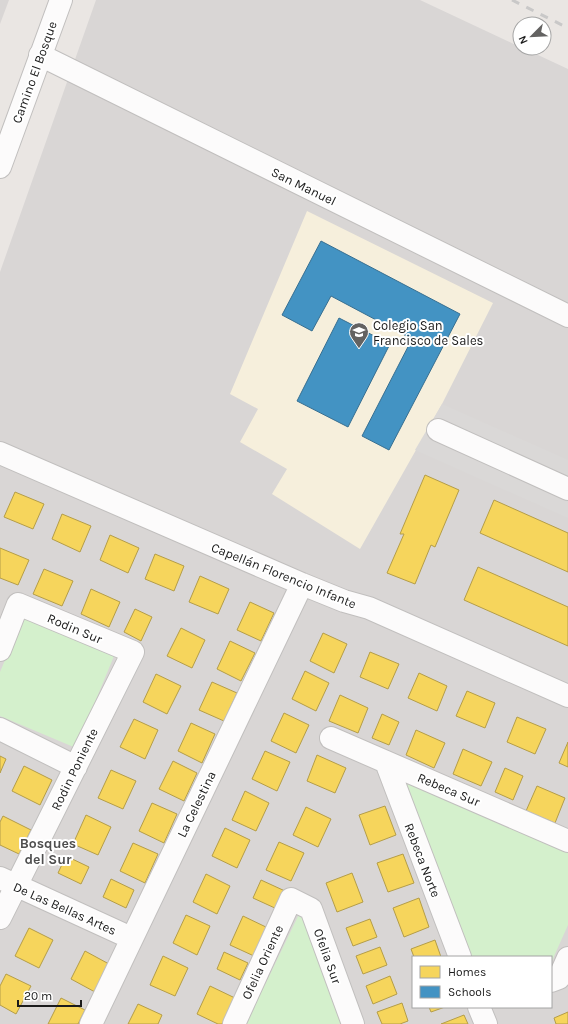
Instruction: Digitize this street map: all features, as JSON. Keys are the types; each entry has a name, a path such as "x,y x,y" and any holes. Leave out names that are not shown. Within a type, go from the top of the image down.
{"street":[{"name":"Camino El Bosque","path":"0,168 61,0"},
{"name":"San Manuel","path":"40,55 568,316"},
{"path":"438,430 568,489"},
{"name":"Capellán Florencio Infante","path":"0,454 302,584 344,601 369,608 568,696"},
{"name":"La Celestina","path":"91,1024 302,584"},
{"name":"Rodin Sur","path":"0,650 18,604 132,652"},
{"name":"Rodin Poniente","path":"0,918 8,882 76,767 132,652"},
{"path":"0,729 76,767"},
{"name":"Rebeca Sur","path":"331,738 568,841"},
{"name":"Rebeca Norte","path":"386,762 460,956"},
{"name":"De Las Bellas Artes","path":"8,882 131,938"},
{"name":"Ofelia Oriente","path":"234,1024 291,899"},
{"name":"Ofelia Sur","path":"291,899 311,909 353,1024"},
{"path":"552,981 559,978 568,958"}],"shaded area":[{"path":"0,0 9,0 0,24"},
{"path":"96,0 420,0 512,43 512,56 540,56 568,69 568,1024 0,1024 0,272"},
{"name":"Colegio San Francisco de Sales","path":"307,211 493,303 442,404 360,549 272,494 287,469 240,442 258,409 230,394"},
{"path":"442,404 568,460 568,518 415,450"}],"green space":[{"path":"23,617 114,656 76,748 0,716 0,672"},
{"path":"400,778 568,851 568,925 552,961 552,956 468,956"},
{"path":"302,908 346,1024 246,1024"}],"building: Homes":[{"path":"425,475 459,490 435,547 431,545 415,584 387,573 404,534 400,534"},
{"path":"15,492 44,504 33,529 4,517"},
{"path":"494,500 568,533 568,572 480,533"},
{"path":"62,514 91,526 80,552 52,539"},
{"path":"110,535 139,548 128,573 100,560"},
{"path":"0,548 29,560 18,585 0,578"},
{"path":"155,554 184,566 174,591 145,579"},
{"path":"478,567 568,607 568,646 464,600"},
{"path":"44,569 73,581 62,606 33,594"},
{"path":"200,576 229,589 218,614 189,602"},
{"path":"91,589 120,602 109,627 81,614"},
{"path":"250,602 274,613 261,641 237,630"},
{"path":"135,609 152,617 141,641 124,632"},
{"path":"181,628 205,640 192,668 167,656"},
{"path":"323,633 347,644 334,673 310,661"},
{"path":"230,641 255,653 241,681 217,669"},
{"path":"370,652 399,664 388,689 360,677"},
{"path":"305,671 329,683 316,711 292,699"},
{"path":"419,673 447,686 437,711 408,698"},
{"path":"156,674 181,686 167,714 143,702"},
{"path":"212,682 237,693 224,721 199,710"},
{"path":"467,691 495,703 485,728 456,716"},
{"path":"340,695 368,708 358,733 329,721"},
{"path":"284,713 309,725 296,753 271,741"},
{"path":"382,714 399,722 389,745 372,738"},
{"path":"517,717 546,729 535,754 507,742"},
{"path":"134,719 158,730 145,759 120,747"},
{"path":"191,723 215,734 202,763 178,751"},
{"path":"416,730 445,743 434,768 406,755"},
{"path":"568,742 568,767 559,763"},
{"path":"463,749 492,762 481,786 453,774"},
{"path":"265,751 290,762 277,791 252,779"},
{"path":"317,755 346,768 335,793 307,781"},
{"path":"0,756 6,759 0,773"},
{"path":"173,761 197,773 184,801 159,789"},
{"path":"24,766 52,780 40,805 12,791"},
{"path":"505,768 523,776 513,800 495,792"},
{"path":"111,770 136,781 123,809 98,798"},
{"path":"537,786 565,798 555,823 526,811"},
{"path":"245,791 269,803 256,831 232,820"},
{"path":"152,803 177,814 164,843 139,831"},
{"path":"385,806 396,835 370,845 359,815"},
{"path":"306,807 331,819 318,847 293,835"},
{"path":"86,815 111,827 98,855 73,844"},
{"path":"3,816 31,830 19,854 0,845 0,822"},
{"path":"225,828 250,840 237,868 212,856"},
{"path":"279,842 304,853 291,881 266,870"},
{"path":"133,843 158,854 145,883 120,871"},
{"path":"403,854 414,883 388,892 377,863"},
{"path":"66,856 89,867 81,884 58,873"},
{"path":"352,873 363,902 337,912 326,883"},
{"path":"206,874 230,886 217,914 193,902"},
{"path":"111,879 134,890 126,908 103,897"},
{"path":"261,880 285,891 277,909 253,898"},
{"path":"419,898 429,927 404,937 393,908"},
{"path":"186,915 210,926 197,955 173,943"},
{"path":"243,916 268,928 254,956 230,945"},
{"path":"370,919 377,937 353,946 346,928"},
{"path":"29,928 53,940 39,968 15,956"},
{"path":"435,940 441,956 414,956 411,949"},
{"path":"380,947 387,965 363,974 356,956"},
{"path":"85,951 109,964 95,992 71,979"},
{"path":"224,952 248,963 240,980 217,969"},
{"path":"163,956 188,968 175,996 150,985"},
{"path":"6,974 31,986 16,1014 0,1005 0,986"},
{"path":"390,976 397,994 373,1004 366,986"},
{"path":"210,986 235,998 223,1024 218,1024 197,1014"},
{"path":"61,998 85,1010 78,1024 48,1024"},
{"path":"402,1003 408,1021 400,1024 382,1024 377,1012"},
{"path":"138,1004 162,1015 158,1024 128,1024"},
{"path":"429,1008 442,1008 431,1012"},
{"path":"568,1012 568,1024 556,1024 554,1018"},
{"path":"464,1015 468,1024 441,1024"}],"building: Schools":[{"path":"321,241 460,314 389,450 362,436 412,339 331,296 312,331 282,315"},
{"path":"339,318 390,344 348,427 297,401"}],"railway":[{"path":"512,0 568,28"}],"place":[{"name":"Colegio San Francisco de Sales","path":"359,349"}],"district":[{"name":"Bosques del Sur","path":"48,852"}]}
